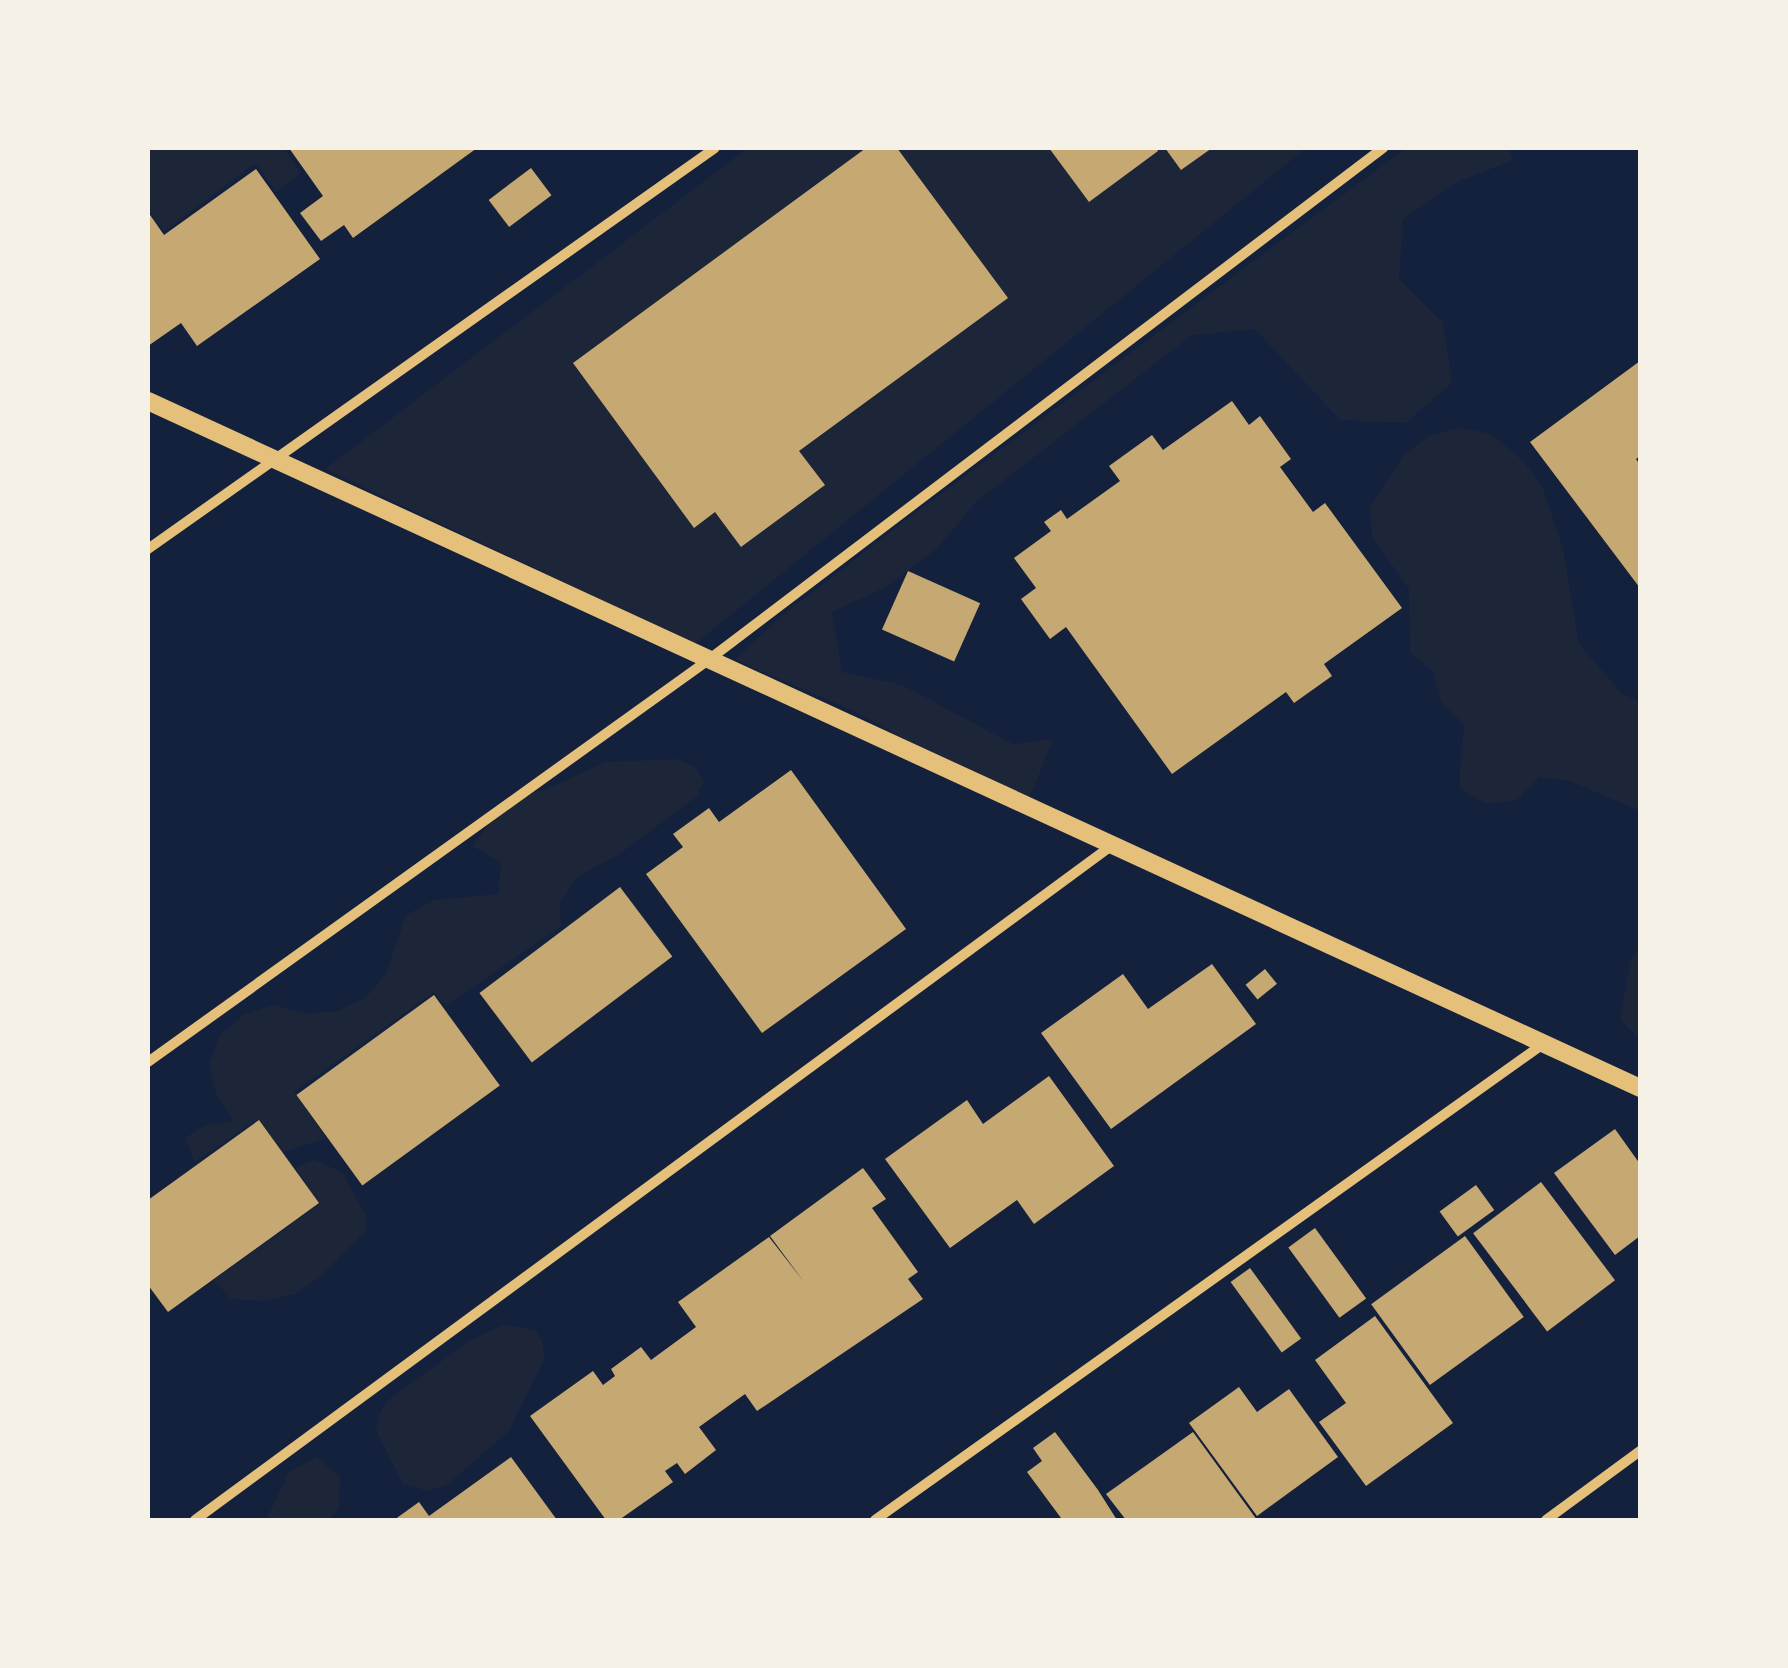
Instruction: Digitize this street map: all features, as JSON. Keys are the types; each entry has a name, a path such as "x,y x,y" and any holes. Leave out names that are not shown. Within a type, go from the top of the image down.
{"street":[{"path":"148,548 273,456 715,148"},
{"path":"148,1062 707,661 1383,148"},
{"path":"148,401 1640,1088"},
{"path":"195,1520 1110,847"},
{"path":"875,1520 1542,1044"},
{"path":"1546,1520 1640,1451"}],"shaded area":[{"path":"148,148 284,148 301,173 276,192 257,165 251,166 164,232 148,208"},
{"path":"748,148 1306,148 695,644 325,469"},
{"path":"1406,148 1509,148 1513,160 1455,183 1403,219 1399,279 1443,322 1452,383 1406,423 1340,420 1255,329 1192,335 976,502 937,548 888,586 832,612 842,672 902,685 1013,744 1053,739 1030,797 969,774 856,712 735,660 779,618 919,510"},
{"path":"1460,428 1491,434 1523,461 1542,486 1563,549 1579,644 1621,693 1640,702 1640,811 1570,781 1539,777 1517,800 1485,804 1459,787 1464,725 1441,702 1433,672 1410,652 1409,589 1373,538 1369,508 1403,456 1429,436"},
{"path":"678,759 696,768 704,781 697,796 618,855 577,877 560,903 561,926 446,1006 434,992 294,1092 326,1138 283,1152 258,1119 195,1162 185,1138 203,1126 233,1121 217,1095 209,1063 220,1034 245,1014 274,1005 307,1014 337,1011 365,998 386,974 406,915 435,900 498,894 501,863 473,846 489,823 524,794 543,791 605,762"},
{"path":"1640,948 1640,1040 1620,1019 1631,958"},
{"path":"314,1160 342,1172 365,1214 365,1231 321,1276 295,1294 263,1301 231,1299 214,1280 320,1204 295,1168"},
{"path":"503,1325 535,1330 543,1343 544,1360 509,1431 447,1485 428,1491 403,1484 376,1430 387,1401 469,1341"},
{"path":"317,1457 340,1477 339,1508 329,1520 266,1520 289,1472"}],"building":[{"path":"289,148 477,148 353,238 344,225 321,241 300,213 323,196"},
{"path":"866,148 897,148 1008,298 799,451 825,485 741,547 715,512 694,528 573,363"},
{"path":"1049,148 1156,148 1158,151 1089,202"},
{"path":"1165,148 1212,148 1181,170"},
{"path":"531,168 551,195 509,227 489,200"},
{"path":"256,169 320,259 197,346 181,323 148,346 148,212 164,235"},
{"path":"1640,361 1640,456 1636,459 1640,465 1640,588 1530,442"},
{"path":"1232,401 1249,425 1260,416 1291,459 1280,467 1313,512 1325,503 1402,608 1324,664 1332,676 1294,703 1286,692 1172,774 1066,627 1050,639 1021,599 1036,588 1014,558 1051,531 1044,522 1061,510 1067,519 1120,481 1109,466 1152,435 1163,450"},
{"path":"908,571 980,603 954,662 882,629"},
{"path":"791,770 906,929 762,1033 646,874 683,847 673,834 709,808 719,822"},
{"path":"620,887 672,956 532,1062 479,993"},
{"path":"1212,964 1256,1024 1111,1129 1041,1033 1123,974 1148,1009"},
{"path":"1265,969 1277,984 1258,999 1246,985"},
{"path":"434,995 500,1086 362,1186 296,1095"},
{"path":"1049,1076 1114,1166 1034,1224 1017,1200 950,1248 885,1159 967,1100 983,1124"},
{"path":"259,1120 319,1203 168,1312 148,1285 148,1200"},
{"path":"1615,1129 1640,1164 1640,1236 1615,1255 1554,1173"},
{"path":"863,1168 886,1199 872,1208 918,1272 908,1279 923,1299 757,1411 745,1394 699,1427 716,1450 685,1474 677,1463 665,1471 673,1482 619,1520 606,1520 530,1416 593,1371 603,1385 615,1376 611,1369 641,1347 651,1360 696,1327 678,1302 769,1237 804,1282 770,1236"},
{"path":"1541,1182 1615,1280 1547,1331 1473,1233"},
{"path":"1476,1185 1494,1210 1458,1237 1440,1211"},
{"path":"1315,1228 1366,1298 1339,1318 1288,1247"},
{"path":"1465,1236 1524,1317 1430,1385 1371,1304"},
{"path":"1250,1268 1301,1338 1282,1352 1231,1282"},
{"path":"1375,1316 1453,1423 1366,1486 1319,1422 1346,1403 1315,1360"},
{"path":"1239,1387 1257,1412 1289,1389 1338,1457 1257,1516 1189,1423"},
{"path":"1055,1432 1117,1520 1057,1520 1061,1518 1027,1472 1042,1461 1033,1448"},
{"path":"1193,1432 1257,1520 1126,1520 1106,1494"},
{"path":"511,1457 557,1520 394,1520 419,1502 429,1516"}]}
